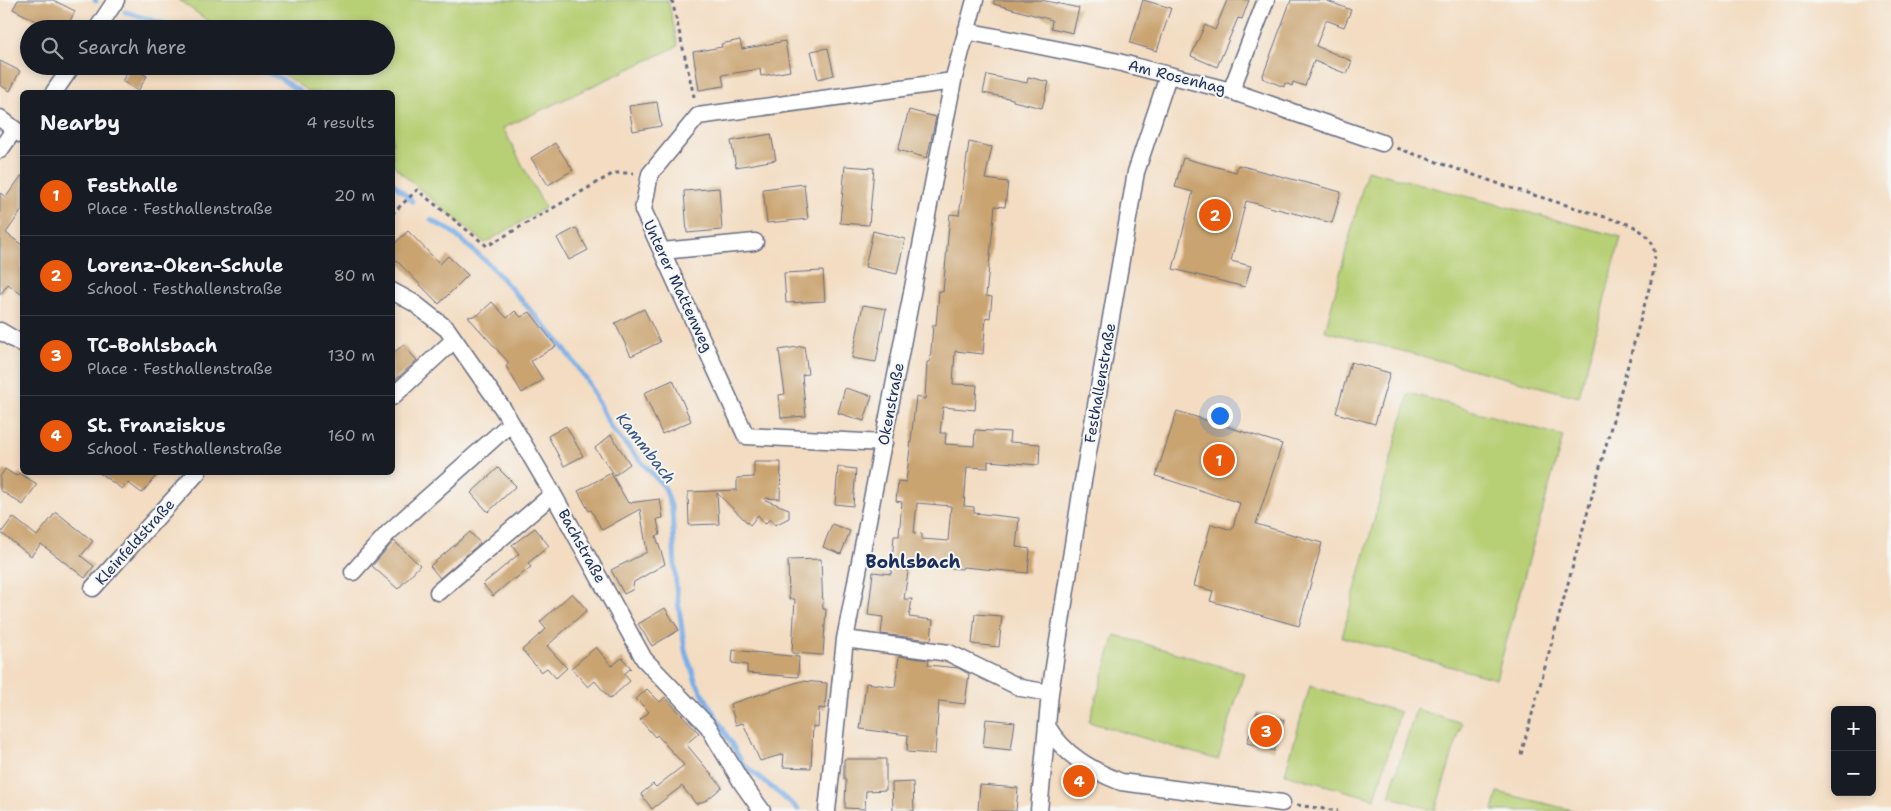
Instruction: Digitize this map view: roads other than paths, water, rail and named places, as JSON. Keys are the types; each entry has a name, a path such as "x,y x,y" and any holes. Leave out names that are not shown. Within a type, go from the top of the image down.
{"street":[{"path":"103,20 116,0"},
{"name":"Okenstraße","path":"827,811 845,639 953,81 975,0"},
{"path":"1231,91 1266,0"},
{"name":"Am Rosenhag","path":"966,31 1114,61 1231,91 1382,143"},
{"path":"55,90 66,75"},
{"name":"Festhallenstraße","path":"1039,811 1050,693 1081,493 1136,172 1168,76"},
{"name":"Unterer Mattenweg","path":"884,443 746,436 643,210 650,174 698,116 953,81"},
{"path":"0,118 18,133 0,150"},
{"path":"662,251 755,242"},
{"name":"Bachstraße","path":"395,293 414,303 447,329 503,408 644,659 708,726 742,783 762,811"},
{"path":"0,331 20,343"},
{"path":"395,394 454,340"},
{"path":"353,572 388,533 511,423"},
{"name":"Kleinfeldstraße","path":"93,588 195,475"},
{"path":"438,592 553,494"},
{"path":"845,639 949,654 1020,688 1050,693"},
{"path":"1047,726 1056,741 1068,753 1100,774 1121,782 1282,804"}],"waterway":[{"name":"Kammbach","path":"125,12 151,20"},
{"name":"Kammbach","path":"273,75 297,90"},
{"name":"Kammbach","path":"395,185 412,201"},
{"name":"Kammbach","path":"431,220 451,231 489,264 559,342 588,382 611,428 665,488 672,509 676,587 685,650 696,682 743,764 798,809"}],"place":[{"name":"Lorenz-Oken-Schule","path":"1215,215"},
{"name":"Festhalle","path":"1219,460"},
{"name":"TC-Bohlsbach","path":"1266,731"},
{"name":"St. Franziskus","path":"1079,781"}],"district":[{"name":"Bohlsbach","path":"913,562"}]}
